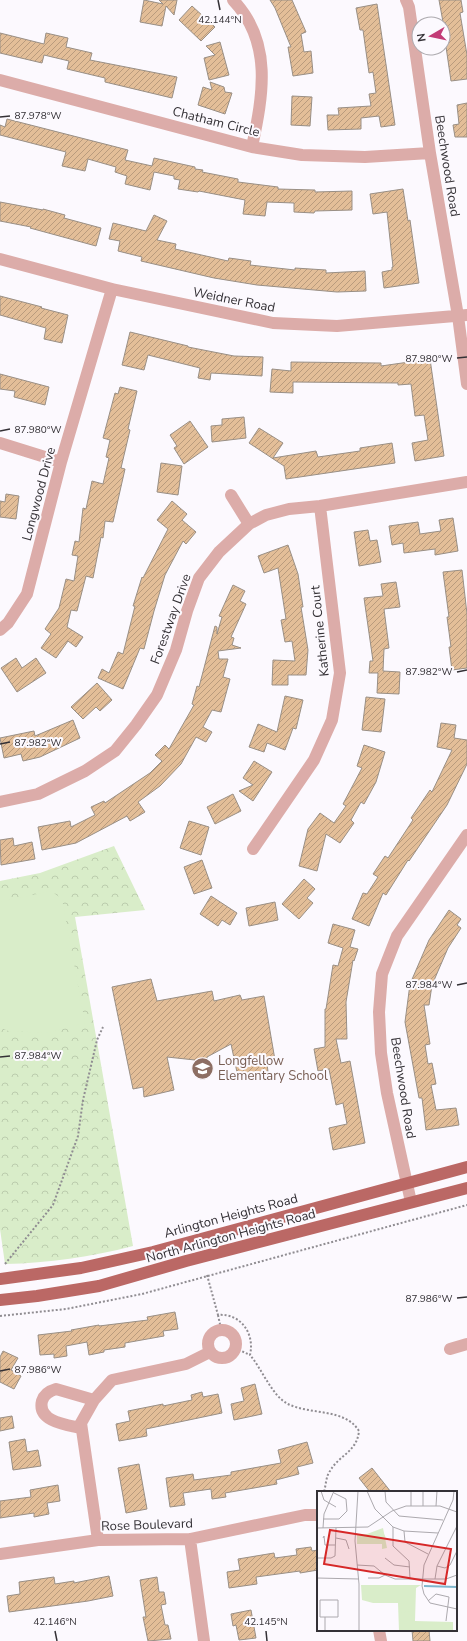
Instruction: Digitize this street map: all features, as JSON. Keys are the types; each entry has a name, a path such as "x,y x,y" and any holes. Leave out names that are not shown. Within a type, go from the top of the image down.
{"main road":[{"name":"Arlington Heights Road","path":"0,1279 81,1268 153,1252 467,1167"},
{"name":"North Arlington Heights Road","path":"0,1300 37,1296 99,1286 186,1261 467,1188"}],"street":[{"path":"232,0 243,11 258,42 263,74 259,112 252,147"},
{"name":"Beechwood Road","path":"406,0 409,7 418,64 430,153 462,316 467,384"},
{"name":"Chatham Circle","path":"0,80 252,147 302,155 364,158 430,153"},
{"name":"Weidner Road","path":"0,259 112,289 273,323 337,326 462,316"},
{"name":"Longwood Drive","path":"0,630 8,623 27,594 61,462 112,289"},
{"path":"0,443 61,462"},
{"name":"Forestway Drive","path":"0,802 38,794 85,771 115,751 157,695 176,650 187,610 199,578 219,552 250,524 266,516 290,509 320,506 467,482"},
{"path":"231,495 250,524"},
{"name":"Katherine Court","path":"253,849 314,760 332,720 340,673 320,506"},
{"name":"Beechwood Road","path":"411,1202 387,1094 381,1053 379,1012 382,974 397,936 467,835"},
{"path":"227,1330 234,1336 236,1341 235,1348 232,1354 223,1358 214,1355 208,1348 208,1339 214,1332 227,1330"},
{"path":"450,1349 467,1344"},
{"path":"98,1540 81,1428 81,1423 94,1400 112,1380 186,1364 210,1352"},
{"path":"81,1428 51,1420 42,1410 43,1400 46,1394 56,1389 94,1400"},
{"name":"Rose Boulevard","path":"0,1554 98,1540 190,1540 305,1516 317,1515"},
{"path":"190,1540 204,1641"},
{"path":"379,1631 381,1641"}],"path":[{"path":"5,1264 54,1205 78,1136 83,1100 97,1040 103,1027"},
{"path":"0,1316 66,1309 142,1294 467,1205"},
{"path":"207,1275 221,1330"},
{"path":"218,1315 232,1316 242,1324 249,1334 252,1346 250,1356"},
{"path":"235,1348 250,1356 257,1363 277,1394 287,1404 320,1411 350,1421 359,1431 358,1440 353,1448 335,1464 329,1472 324,1491"}],"green space":[{"path":"114,846 145,910 75,917 133,1246 70,1259 5,1264 0,1229 0,881 40,873"},
{"path":"51,891 62,899 85,1023 48,1033 8,1031 0,1027 0,902"}],"building":[{"path":"144,0 163,4 159,0 177,0 174,15 166,6 162,26 140,22"},
{"path":"270,0 292,0 306,32 301,34 304,52 311,51 313,73 293,76 288,47 291,47 275,8"},
{"path":"439,0 461,0 463,12 460,13 467,55 467,79 451,81 447,56 451,56 451,16 442,16"},
{"path":"377,4 395,125 381,127 379,116 361,118 361,129 328,130 327,115 339,115 338,108 371,106 369,94 376,93 373,72 369,73 363,30 360,30 356,8"},
{"path":"192,6 215,27 201,41 179,20"},
{"path":"0,33 44,44 46,33 68,38 66,47 92,53 90,60 177,77 172,98 105,82 105,78 67,69 69,61 44,55 42,63 0,53"},
{"path":"220,42 229,75 209,80 204,58 215,55 206,46"},
{"path":"210,82 224,87 225,92 232,93 225,114 198,105 203,87 212,90"},
{"path":"292,96 312,97 310,126 291,125"},
{"path":"467,103 467,137 455,137 453,125 459,124 457,105"},
{"path":"7,119 128,150 125,160 152,166 154,158 195,167 195,169 203,170 202,172 238,179 238,182 278,187 278,189 315,190 315,192 352,191 352,210 315,211 314,213 294,212 294,203 267,202 265,216 243,214 245,200 199,191 178,189 180,180 174,179 174,176 154,172 150,190 125,184 127,176 115,172 116,167 88,159 85,171 62,166 66,152 0,135 0,125 5,127"},
{"path":"403,189 408,221 410,220 419,283 384,288 382,272 392,270 393,267 387,212 373,214 370,194"},
{"path":"0,202 43,209 65,215 64,218 101,228 96,246 30,228 31,227 0,221"},
{"path":"154,215 167,221 157,240 176,244 175,249 228,261 229,258 251,261 250,265 295,270 295,268 326,270 326,273 365,271 366,291 337,292 257,285 214,278 141,261 142,257 118,251 120,241 109,239 113,223 146,231"},
{"path":"0,296 68,315 62,343 44,339 46,328 0,315"},
{"path":"130,332 188,347 234,356 263,357 262,376 211,373 210,380 198,378 200,368 148,355 144,370 122,365"},
{"path":"430,359 444,456 415,461 412,443 428,440 424,415 415,416 411,384 398,385 398,383 293,382 293,393 270,392 272,369 291,371 291,362 381,363 381,366"},
{"path":"0,374 49,387 45,405 14,397 15,391 0,389"},
{"path":"120,387 137,391 121,468 125,469 113,522 105,521 103,538 101,537 93,578 86,576 77,611 71,610 67,627 83,637 76,647 68,641 56,658 41,648 51,634 45,629 59,608 66,579 74,581 78,556 72,555 75,541 79,542 83,508 86,509 92,481 103,484 109,458 106,457 110,440 103,438 115,393 118,394"},
{"path":"244,417 246,438 212,442 211,426 222,425 222,419"},
{"path":"190,421 208,447 184,464 174,448 177,446 170,435"},
{"path":"259,428 283,443 273,458 316,451 318,457 360,451 360,448 392,443 395,463 286,479 284,466 249,443"},
{"path":"161,463 182,466 178,495 157,492"},
{"path":"6,494 19,496 16,519 0,517 0,501 5,502"},
{"path":"172,501 187,514 182,520 196,532 186,544 183,541 165,575 144,649 140,648 123,689 98,678 102,669 109,673 118,652 123,654 135,606 133,606 142,577 143,578 168,529 157,520"},
{"path":"453,518 458,551 435,555 435,549 404,553 403,543 392,545 389,526 418,522 420,534 441,531 439,520"},
{"path":"368,530 370,541 377,540 381,562 359,566 354,532"},
{"path":"288,545 298,574 303,607 301,607 308,650 306,675 288,675 288,685 272,685 273,660 295,661 292,641 285,642 281,620 286,619 278,568 264,573 258,556"},
{"path":"462,570 467,614 467,668 452,670 447,617 449,617 443,572"},
{"path":"396,582 400,607 384,609 389,648 384,649 383,671 400,672 399,694 377,693 378,673 369,673 370,661 373,661 364,598 383,596 381,584"},
{"path":"233,585 245,591 240,601 246,604 231,637 234,638 232,645 241,648 218,651 219,659 228,659 223,677 230,679 221,712 212,710 203,727 212,732 206,742 196,737 181,764 160,786 138,802 145,812 130,821 127,816 76,843 42,850 38,827 70,821 71,827 95,815 91,807 104,801 105,803 150,773 162,761 155,755 165,745 169,749 194,705 192,704 197,686 199,687 215,626 217,627 217,634 222,617 219,616"},
{"path":"16,658 22,668 36,658 46,673 17,692 1,668"},
{"path":"97,683 112,700 100,711 96,707 83,719 71,707"},
{"path":"285,696 303,700 296,729 293,728 285,750 267,743 264,752 249,747 258,724 277,732"},
{"path":"366,697 385,699 381,732 362,730"},
{"path":"73,720 80,738 40,757 23,761 21,754 4,758 0,738 34,731 35,736"},
{"path":"441,723 456,725 454,738 467,740 467,764 447,805 409,861 408,860 386,895 383,893 369,926 352,919 363,893 367,894 378,877 373,874 385,856 388,858 413,820 411,818 430,790 432,792 452,750 437,747"},
{"path":"364,745 385,752 376,782 364,804 361,802 351,820 354,823 340,843 326,834 317,871 299,866 308,829 320,813 334,823 346,806 343,804 362,768 357,766"},
{"path":"254,761 272,772 253,801 239,791 253,785 243,778"},
{"path":"233,794 241,811 215,824 207,807"},
{"path":"189,821 209,827 201,855 180,848"},
{"path":"13,838 14,846 32,842 35,859 1,865 0,840"},
{"path":"202,860 212,888 194,894 184,867"},
{"path":"304,879 315,889 307,898 313,903 299,919 282,904"},
{"path":"211,896 237,913 230,925 222,920 218,926 200,914"},
{"path":"275,902 278,920 249,926 246,908"},
{"path":"449,910 461,919 457,925 461,928 448,948 432,985 429,1005 424,1005 430,1044 425,1045 428,1064 432,1063 436,1084 431,1085 436,1110 456,1108 459,1125 426,1130 422,1098 419,1098 405,1022 410,984 429,940"},
{"path":"333,924 355,930 350,947 358,949 354,961 353,960 346,1002 347,1039 336,1039 341,1063 350,1061 365,1143 333,1150 329,1128 347,1124 343,1103 336,1105 329,1069 318,1071 314,1049 325,1047 325,1009 333,965 338,966 343,948 328,943"},
{"path":"151,979 157,1001 212,991 214,1001 240,995 242,1000 264,996 275,1060 267,1063 268,1072 238,1077 231,1044 207,1057 207,1062 196,1063 195,1060 167,1057 174,1090 144,1097 143,1087 133,1089 112,987"},
{"path":"175,1312 178,1329 163,1331 164,1336 125,1343 125,1347 104,1350 104,1352 89,1355 87,1342 66,1346 67,1356 54,1358 54,1354 40,1355 38,1335 72,1331 71,1330 99,1325 148,1320 147,1317"},
{"path":"3,1351 18,1358 11,1370 21,1376 14,1389 0,1382 0,1357"},
{"path":"255,1384 262,1414 234,1420 231,1404 244,1401 241,1388"},
{"path":"202,1392 203,1397 218,1394 222,1413 146,1429 147,1436 119,1441 116,1424 130,1421 128,1411 192,1400 191,1395"},
{"path":"12,1416 14,1428 0,1431 0,1418"},
{"path":"25,1439 27,1452 38,1450 41,1466 13,1470 9,1442"},
{"path":"307,1442 313,1463 297,1467 299,1474 276,1480 277,1484 225,1493 226,1497 212,1499 211,1489 183,1493 185,1505 170,1507 166,1478 193,1474 194,1480 231,1475 231,1472 281,1463 278,1450"},
{"path":"139,1464 147,1509 126,1513 118,1468"},
{"path":"372,1468 390,1491 369,1491 359,1478"},
{"path":"58,1485 60,1501 47,1503 49,1514 34,1517 34,1513 0,1518 0,1501 31,1497 30,1490"},
{"path":"311,1547 312,1551 317,1550 317,1570 256,1577 257,1584 229,1588 227,1572 240,1570 238,1559 274,1553 275,1558 297,1555 296,1549"},
{"path":"109,1576 113,1596 9,1612 7,1596 20,1594 19,1582 54,1577 55,1584 74,1581 74,1583"},
{"path":"157,1577 159,1592 164,1592 166,1604 161,1605 165,1625 168,1625 171,1639 148,1641 143,1617 146,1617 140,1580"},
{"path":"251,1610 256,1638 239,1640 236,1625 233,1626 231,1614"},
{"path":"412,1631 429,1631 430,1641 413,1641"}],"place":[{"name":"Longfellow Elementary School","path":"203,1068"}]}
